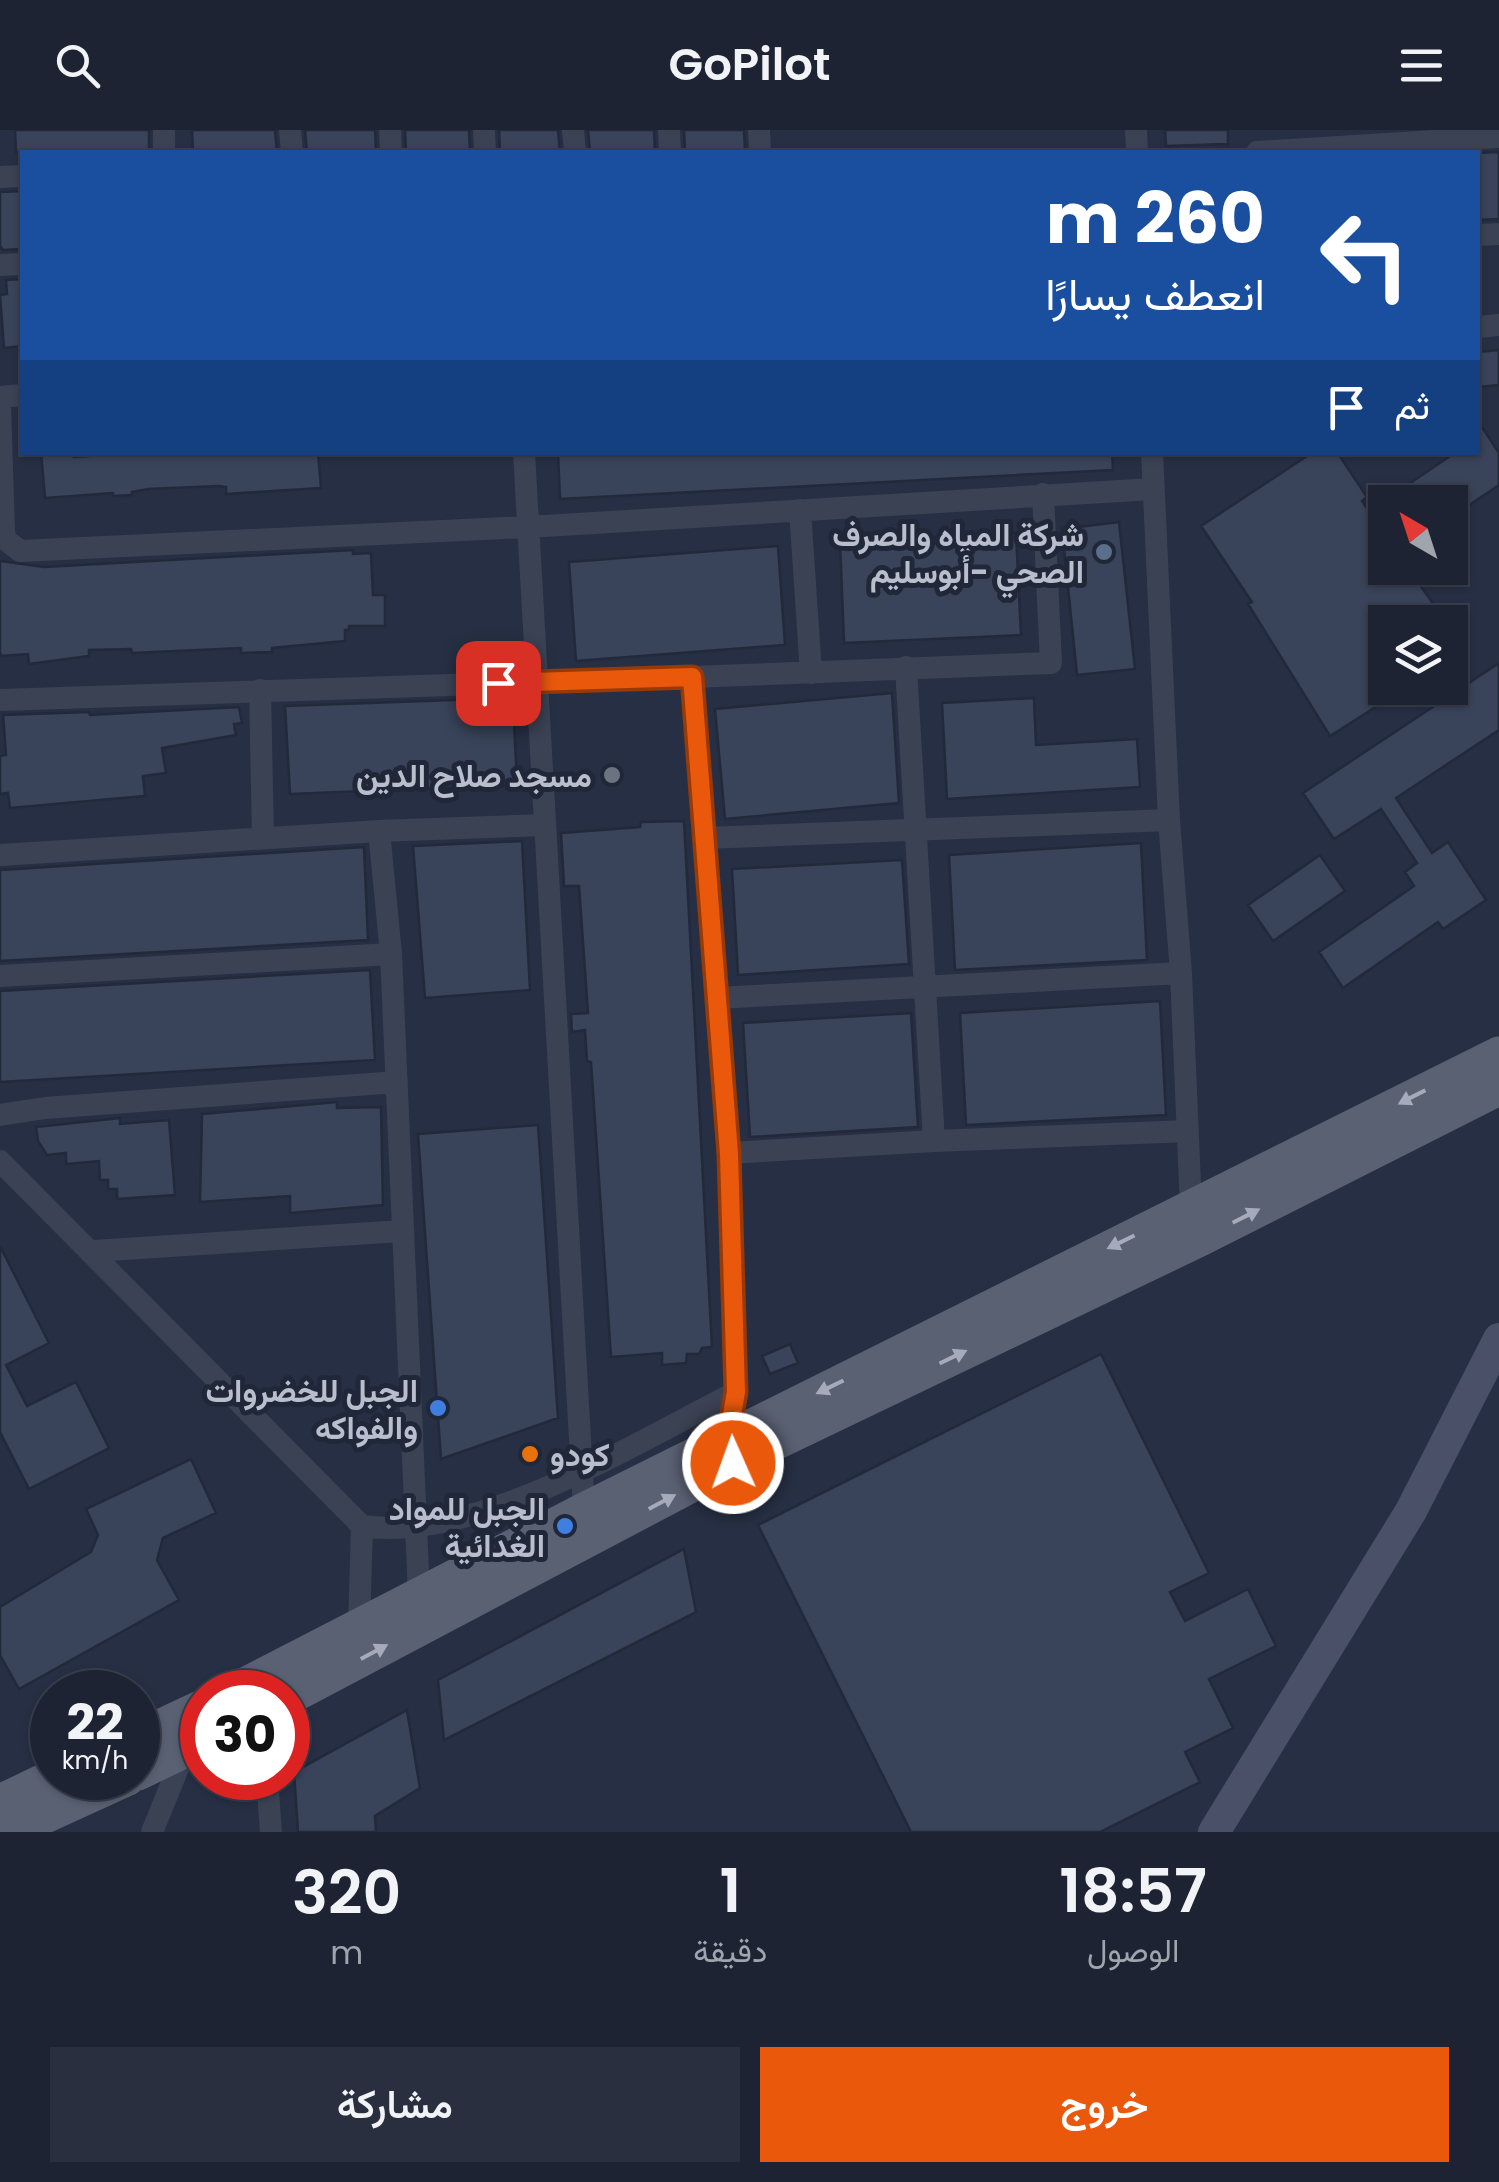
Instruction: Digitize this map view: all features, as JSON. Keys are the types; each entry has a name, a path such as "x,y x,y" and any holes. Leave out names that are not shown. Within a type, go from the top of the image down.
{"main road":[{"path":"310,1686 731,1450 1191,1208 1499,1054"},
{"path":"274,1670 584,1510 731,1450 1200,1239 1499,1088"},
{"path":"1214,1832 1411,1511 1499,1339"},
{"path":"0,1802 30,1788"},
{"path":"10,1832 80,1800"}],"street":[{"path":"1283,150 1499,137"},
{"path":"0,406 4,532 6,540 20,551 528,527 1153,489"},
{"path":"524,455 584,1510"},
{"path":"1152,455 1191,1208"},
{"path":"0,700 1051,664 1043,494"},
{"path":"800,510 811,673"},
{"path":"906,667 934,1141"},
{"path":"692,677 729,1154 736,1392 731,1450"},
{"path":"260,690 264,838"},
{"path":"705,838 1169,820"},
{"path":"0,854 545,825"},
{"path":"380,831 391,954 419,1595"},
{"path":"0,976 391,954"},
{"path":"716,998 1181,972"},
{"path":"0,1115 44,1108 397,1082"},
{"path":"729,1154 934,1141 1188,1132"},
{"path":"0,1161 362,1526 387,1530 416,1528 492,1508 582,1470 736,1392"},
{"path":"93,1251 402,1231"},
{"path":"360,1626 362,1526"},
{"path":"152,1832 180,1775"},
{"path":"268,1800 270,1832"}],"building":[{"path":"15,130 149,130 149,150 16,152"},
{"path":"192,130 275,130 277,150 193,150"},
{"path":"305,130 375,130 376,150 307,150"},
{"path":"405,130 469,130 470,150 406,150"},
{"path":"499,130 558,130 560,150 500,150"},
{"path":"588,130 654,130 655,150 590,150"},
{"path":"684,130 744,130 745,150 685,150"},
{"path":"1165,130 1228,130 1228,144 1166,146"},
{"path":"1499,152 1499,219 1480,220 1480,153"},
{"path":"20,191 20,249 3,250 0,246 0,192"},
{"path":"20,279 20,346 4,348 0,295 7,294 6,280"},
{"path":"1499,350 1499,385 1480,387 1480,352"},
{"path":"1480,424 1499,453 1499,485 1468,506 1468,485 1407,485 1452,455 1480,455"},
{"path":"41,455 318,455 321,488 226,494 226,487 219,486 45,498"},
{"path":"558,455 1112,455 1113,470 560,499"},
{"path":"1308,455 1339,455 1367,497 1362,501 1368,510 1368,585 1420,585 1434,605 1368,605 1368,705 1379,705 1330,736 1248,604 1252,602 1201,526"},
{"path":"1119,522 1135,669 1077,675 1062,529"},
{"path":"1016,533 1021,635 844,643 840,542"},
{"path":"778,546 785,645 576,661 569,562"},
{"path":"353,550 353,554 371,553 373,595 385,595 385,626 349,626 345,641 272,648 272,652 241,653 241,648 132,653 131,649 89,650 89,656 29,664 28,654 1,656 0,561 44,567"},
{"path":"1499,663 1499,730 1396,798 1432,853 1448,842 1486,900 1443,929 1438,922 1343,988 1319,952 1414,886 1405,872 1417,863 1381,809 1334,839 1303,793 1436,705 1468,705 1468,684"},
{"path":"892,693 899,803 725,819 715,709"},
{"path":"513,698 517,785 290,794 285,706"},
{"path":"1034,698 1036,745 1137,739 1140,787 947,799 942,703"},
{"path":"239,707 242,723 234,724 236,735 162,748 166,773 143,776 145,796 10,808 8,793 0,794 0,756 6,755 3,715"},
{"path":"684,821 712,1347 702,1348 699,1354 687,1354 686,1363 662,1365 662,1353 611,1357 591,1062 587,1061 585,1030 572,1032 571,1014 588,1013 579,886 564,886 561,833 640,827 641,822"},
{"path":"522,841 530,990 425,998 413,846"},
{"path":"1141,843 1147,960 955,970 949,855"},
{"path":"364,847 368,940 0,961 0,870"},
{"path":"1320,855 1345,891 1273,941 1248,905"},
{"path":"902,860 909,964 738,975 732,869"},
{"path":"370,970 375,1060 0,1082 0,991"},
{"path":"1160,1001 1166,1115 966,1125 960,1013"},
{"path":"911,1013 918,1127 750,1137 743,1023"},
{"path":"337,1102 337,1108 381,1107 383,1205 290,1213 290,1196 200,1202 202,1114"},
{"path":"120,1118 120,1124 169,1120 175,1195 117,1199 117,1189 108,1189 108,1180 100,1180 99,1161 66,1164 66,1153 47,1155 38,1141 36,1127"},
{"path":"538,1125 558,1418 441,1459 418,1134"},
{"path":"0,1246 49,1343 6,1365 27,1406 76,1382 109,1448 29,1489 0,1432"},
{"path":"790,1344 798,1363 770,1374 762,1356"},
{"path":"1101,1354 1209,1573 1170,1592 1185,1621 1248,1589 1276,1646 1209,1679 1233,1728 1185,1752 1200,1782 1100,1832 911,1832 758,1525"},
{"path":"191,1459 216,1513 163,1538 157,1560 179,1600 53,1670 30,1670 30,1683 19,1689 0,1655 0,1607 91,1552 98,1535 86,1509"},
{"path":"684,1549 696,1612 444,1740 438,1680"},
{"path":"407,1710 420,1788 375,1816 376,1832 298,1832 296,1800 310,1800 310,1763"}],"place":[{"name":"شركة المياه والصرف الصحي -أبوسليم","path":"1104,552"},
{"name":"مسجد صلاح الدين","path":"612,775"},
{"name":"الجبل للخضروات والفواكه","path":"438,1408"},
{"name":"كودو","path":"530,1454"},
{"name":"الجبل للمواد الغدائية","path":"565,1526"}],"route":[{"path":"498,683 692,677 729,1154 736,1392 728,1437 733,1463"}]}
